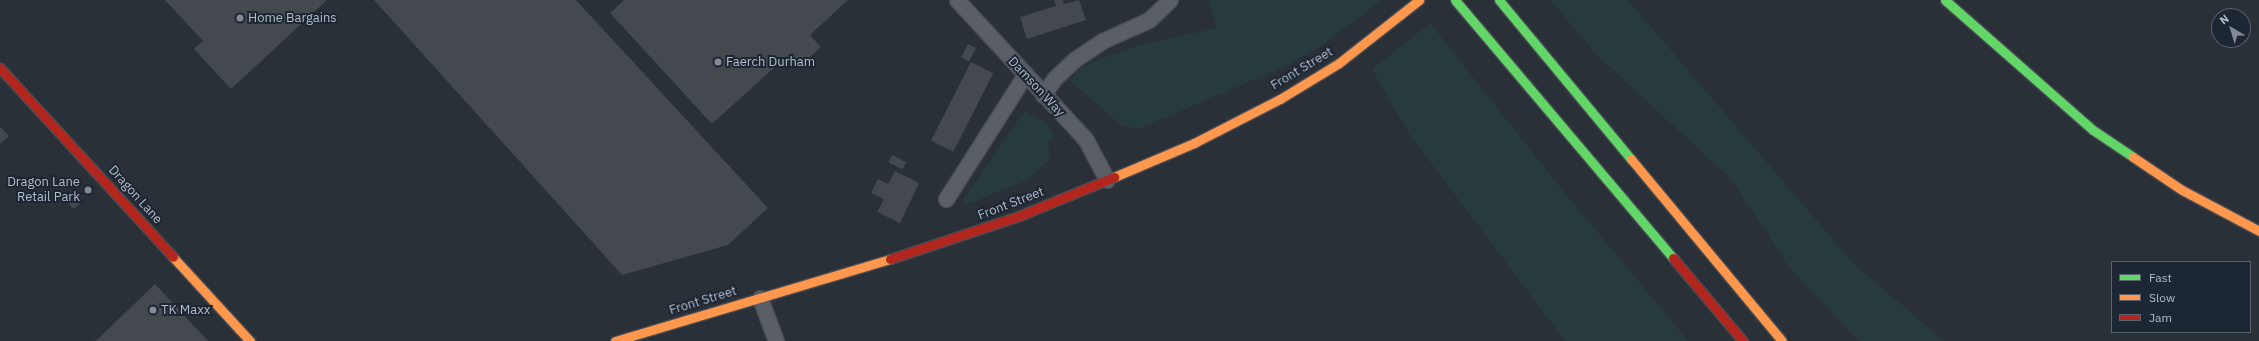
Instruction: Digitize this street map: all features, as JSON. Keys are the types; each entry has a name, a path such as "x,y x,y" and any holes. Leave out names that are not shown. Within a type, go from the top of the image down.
{"main road":[{"name":"Front Street","path":"615,341 939,243 1107,180 1194,142 1280,98 1339,63 1388,26 1419,0"},
{"path":"1455,0 1743,341"},
{"path":"1499,0 1782,341"},
{"path":"1945,0 2093,130 2182,190 2259,231"},
{"name":"Dragon Lane","path":"0,68 250,341"}],"street":[{"name":"Damson Way","path":"956,0 1086,140 1107,180"},
{"path":"1044,94 1054,78 1074,60 1102,41 1149,20 1170,0"},
{"path":"946,199 1025,75"},
{"path":"760,298 776,341"}],"green space":[{"path":"1208,0 1382,0 1315,50 1275,71 1138,129 1121,125 1070,81 1079,69 1097,60 1140,45 1217,28"},
{"path":"1550,0 1628,0 1853,263 1944,341 1859,341 1788,266 1730,178 1598,56"},
{"path":"1430,23 1560,187 1688,341 1565,341 1407,131 1372,69"},
{"path":"1024,112 1046,122 1055,138 1048,140 1050,159 1029,179 965,205 963,200"}],"building":[{"path":"165,0 327,0 231,89 194,49 203,41"},
{"path":"374,0 576,0 768,208 728,245 622,275"},
{"name":"Faerch Durham","path":"624,0 848,0 810,35 821,47 798,68 787,56 712,124 610,13"},
{"path":"1054,0 1063,0 1064,4 1079,0 1086,20 1027,39 1020,17 1056,6"},
{"path":"968,44 976,48 969,61 961,57"},
{"path":"971,62 993,73 953,152 931,140"},
{"path":"0,127 9,136 0,144"},
{"path":"892,155 906,162 903,169 888,162"},
{"path":"895,171 919,183 900,223 877,212 884,199 871,193 878,179 888,184"},
{"path":"75,196 81,203 73,209 68,202"},
{"name":"TK Maxx","path":"155,284 208,341 95,341 100,337"}],"traffic: fast":[{"path":"1455,0 1673,258"},
{"path":"1499,0 1631,159"},
{"path":"1945,0 2093,130 2133,157"}],"traffic: slow":[{"path":"1114,177 1194,143 1280,99 1339,63 1419,0"},
{"path":"2133,157 2182,190 2259,231"},
{"path":"1631,159 1782,341"},
{"path":"173,257 250,341"},
{"path":"615,341 890,259"}],"traffic: jam":[{"path":"0,68 173,257"},
{"path":"890,259 1019,216 1114,177"},
{"path":"1673,258 1743,341"}],"place":[{"name":"Home Bargains","path":"240,18"},
{"name":"Faerch Durham","path":"718,62"},
{"name":"Dragon Lane Retail Park","path":"88,190"},
{"name":"TK Maxx","path":"153,310"}]}
